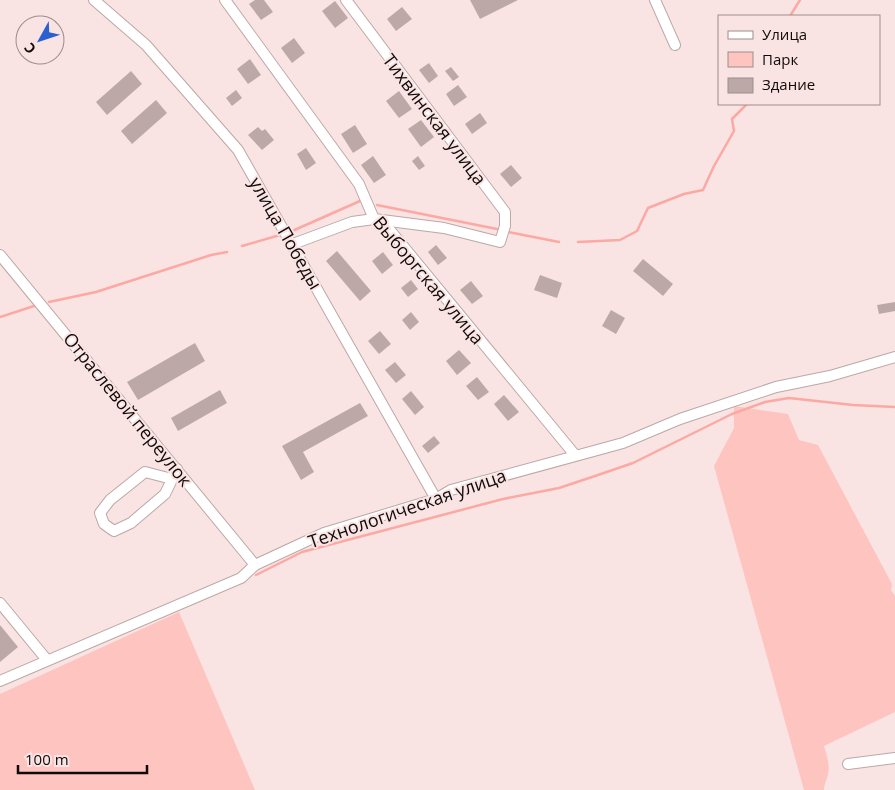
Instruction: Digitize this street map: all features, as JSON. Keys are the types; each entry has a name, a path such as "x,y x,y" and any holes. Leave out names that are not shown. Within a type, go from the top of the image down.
{"street":[{"name":"улица Победы","path":"94,0 146,45 238,150 436,499"},
{"name":"Выборгская улица","path":"225,0 359,184 374,219 389,229 575,455"},
{"name":"Тихвинская улица","path":"346,0 504,212 505,226 500,242 444,228 374,219"},
{"path":"655,0 675,45"},
{"path":"293,244 352,222 374,219"},
{"name":"Отраслевой переулок","path":"0,255 255,564"},
{"name":"Технологическая улица","path":"0,681 241,578 255,564 324,533 436,499 451,490 623,443 680,419 776,387 830,376 895,357"},
{"path":"172,479 145,472 110,500 100,513 104,524 114,530 131,523 165,494 172,479 176,469"},
{"path":"0,603 47,660"},
{"path":"848,764 895,758"}],"green space":[{"path":"734,406 788,414 799,440 818,445 892,584 891,590 895,596 895,712 824,746 829,767 824,790 804,790 714,466 734,428"},
{"path":"179,612 255,790 0,790 0,694"}],"building":[{"path":"255,0 264,0 273,12 261,20 249,4"},
{"path":"470,0 518,0 480,19"},
{"path":"335,1 348,18 335,28 322,11"},
{"path":"402,7 412,19 396,31 387,19"},
{"path":"294,38 305,53 292,63 281,48"},
{"path":"250,59 261,75 248,84 237,69"},
{"path":"429,63 438,76 429,83 419,70"},
{"path":"451,67 459,77 453,81 445,71"},
{"path":"131,71 142,84 107,115 96,102"},
{"path":"458,85 467,97 454,106 446,94"},
{"path":"236,90 242,98 232,106 226,98"},
{"path":"399,91 412,109 399,118 386,101"},
{"path":"156,100 167,113 132,144 121,131"},
{"path":"480,113 487,123 472,134 465,124"},
{"path":"421,120 434,137 421,147 408,129"},
{"path":"355,125 367,144 353,153 341,134"},
{"path":"258,127 262,131 265,129 274,140 262,150 248,135"},
{"path":"306,148 316,163 306,170 297,154"},
{"path":"373,156 386,175 374,183 361,165"},
{"path":"418,156 425,166 419,170 412,161"},
{"path":"511,165 522,178 511,187 500,174"},
{"path":"436,245 447,258 438,265 428,252"},
{"path":"337,251 371,291 360,301 326,261"},
{"path":"383,252 393,265 382,274 372,261"},
{"path":"643,259 673,284 663,296 633,271"},
{"path":"540,275 562,283 557,298 534,290"},
{"path":"411,280 418,289 408,297 401,288"},
{"path":"471,281 483,296 472,304 460,290"},
{"path":"895,302 895,311 879,314 877,305"},
{"path":"611,310 625,318 616,334 602,326"},
{"path":"411,312 419,322 410,330 402,320"},
{"path":"380,331 391,344 379,354 368,341"},
{"path":"195,343 205,361 138,400 127,382"},
{"path":"459,350 471,363 457,375 446,361"},
{"path":"395,362 406,375 396,383 385,370"},
{"path":"477,377 489,392 478,400 466,386"},
{"path":"220,390 227,403 178,431 171,418"},
{"path":"411,391 424,407 415,415 402,399"},
{"path":"504,395 519,412 508,421 494,404"},
{"path":"360,403 368,416 303,452 314,472 301,480 282,446"},
{"path":"434,436 440,443 428,453 422,446"},
{"path":"0,625 18,647 0,662"}],"waterway":[{"path":"791,15 800,0"},
{"path":"578,242 620,240 637,231 648,208 684,194 703,190 734,131 732,119 746,105"},
{"path":"290,232 360,201"},
{"path":"377,205 497,229"},
{"path":"508,232 559,242"},
{"path":"242,246 280,235"},
{"path":"49,302 96,292 211,255 227,252"},
{"path":"0,317 34,306"},
{"path":"256,575 302,552 503,499 559,488 595,476 633,463 732,414 765,402 789,398 853,405 895,407"}]}
